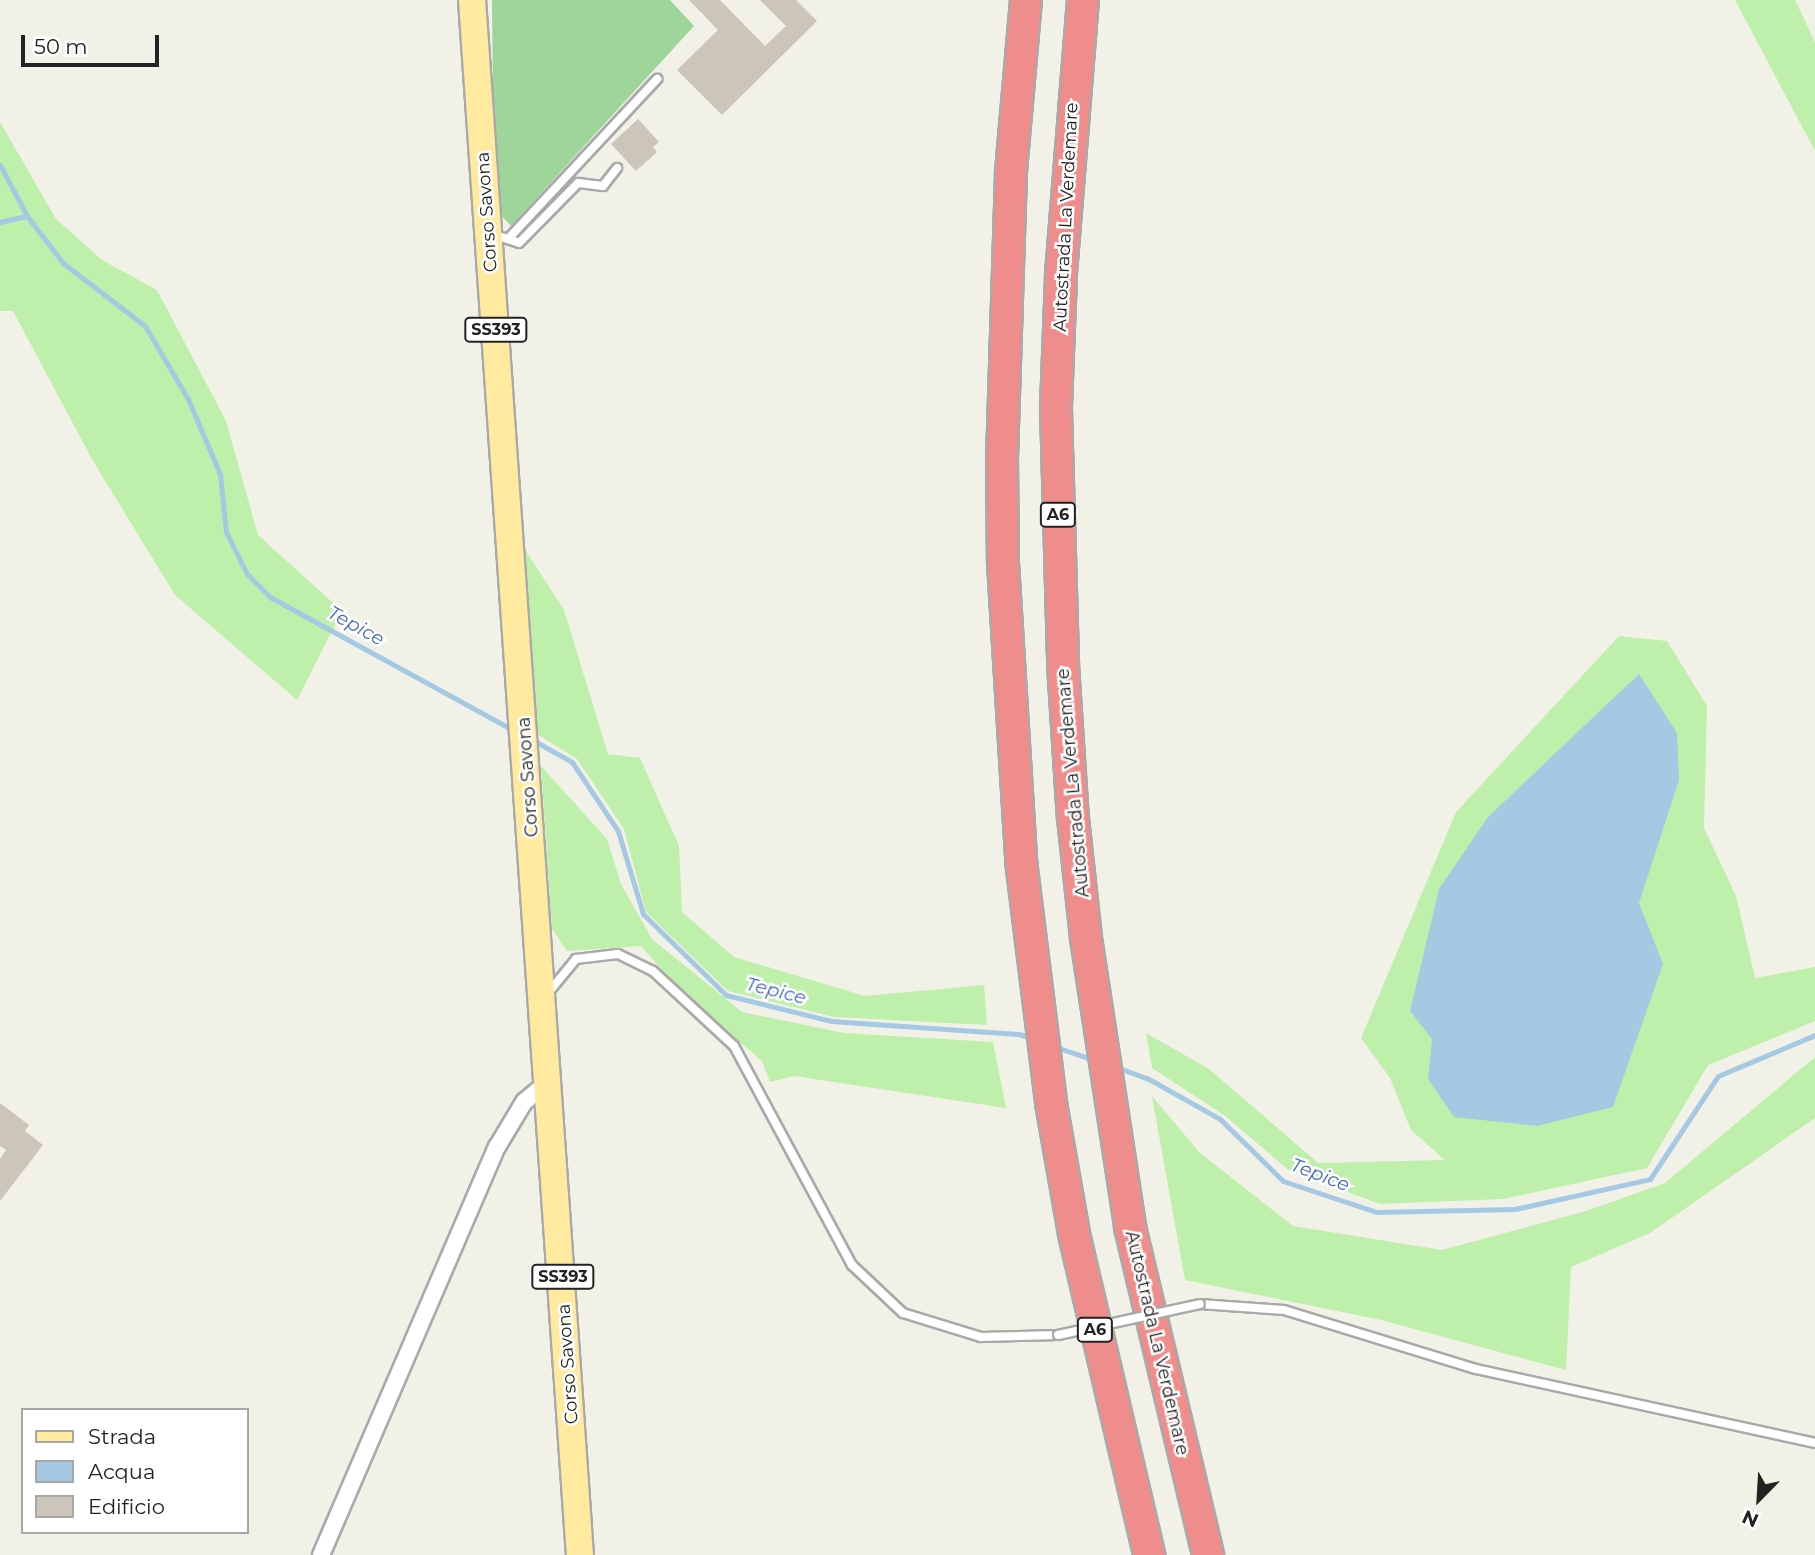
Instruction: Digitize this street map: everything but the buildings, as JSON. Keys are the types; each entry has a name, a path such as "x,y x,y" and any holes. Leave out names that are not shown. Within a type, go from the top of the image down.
{"highway":[{"name":"A6","path":"1026,0 1011,173 1002,496 1011,726 1038,1012 1051,1103 1101,1356 1149,1555"},
{"name":"Autostrada La Verdemare","path":"1083,0 1061,276 1058,541 1073,818 1111,1112 1159,1365 1208,1555"}],"main road":[{"name":"Corso Savona","path":"472,0 498,237 519,660 550,1081 580,1555"}],"street":[{"path":"321,1555 497,1147 524,1102 550,1081"}],"lane":[{"path":"617,168 603,186 578,183 519,243 498,237 657,79"},
{"path":"544,998 576,959 618,954 653,971 734,1046 852,1265 903,1313 981,1337 1058,1335 1200,1304 1284,1310 1476,1369 1815,1443"}],"green space":[{"path":"492,0 670,0 694,26 511,226 494,208"},
{"path":"1735,0 1795,0 1815,42 1815,151"},
{"path":"0,122 56,219 102,260 157,290 226,421 258,535 342,611 297,700 175,595 93,461 13,311 0,311"},
{"path":"524,548 564,610 608,754 640,758 679,846 682,912 734,957 865,996 984,985 987,1025 834,1017 728,991 646,912 624,829 577,759 537,734"},
{"path":"1619,636 1667,641 1707,706 1704,828 1736,896 1755,978 1815,967 1815,1021 1708,1065 1647,1168 1503,1199 1380,1204 1290,1171 1224,1115 1152,1068 1146,1033 1209,1069 1318,1163 1445,1160 1411,1130 1390,1078 1361,1038 1456,812"},
{"path":"541,766 607,839 621,884 652,939 742,1012 844,1033 993,1042 1006,1108 794,1076 770,1082 762,1061 684,994 641,946 567,951 552,929"},
{"path":"1815,1057 1815,1118 1650,1233 1571,1267 1566,1370 1381,1320 1185,1280 1152,1096 1199,1152 1293,1226 1442,1250 1586,1211 1665,1183"}],"water":[{"path":"1639,674 1677,733 1679,780 1639,903 1663,964 1613,1107 1537,1126 1454,1117 1428,1079 1432,1039 1410,1011 1439,889 1488,817"}],"waterway":[{"name":"Tepice","path":"0,165 27,216 63,263 145,326 188,399 220,474 226,532 247,574 270,597 513,730"},
{"path":"0,222 27,216"},
{"name":"Tepice","path":"531,739 572,762 618,831 643,914 726,995 831,1021 1019,1034 1034,1039"},
{"name":"Tepice","path":"1116,1067 1147,1078 1220,1119 1283,1181 1376,1212 1515,1209 1650,1179 1718,1076 1815,1035"},
{"name":"Tepice","path":"1053,1046 1094,1060"}]}
